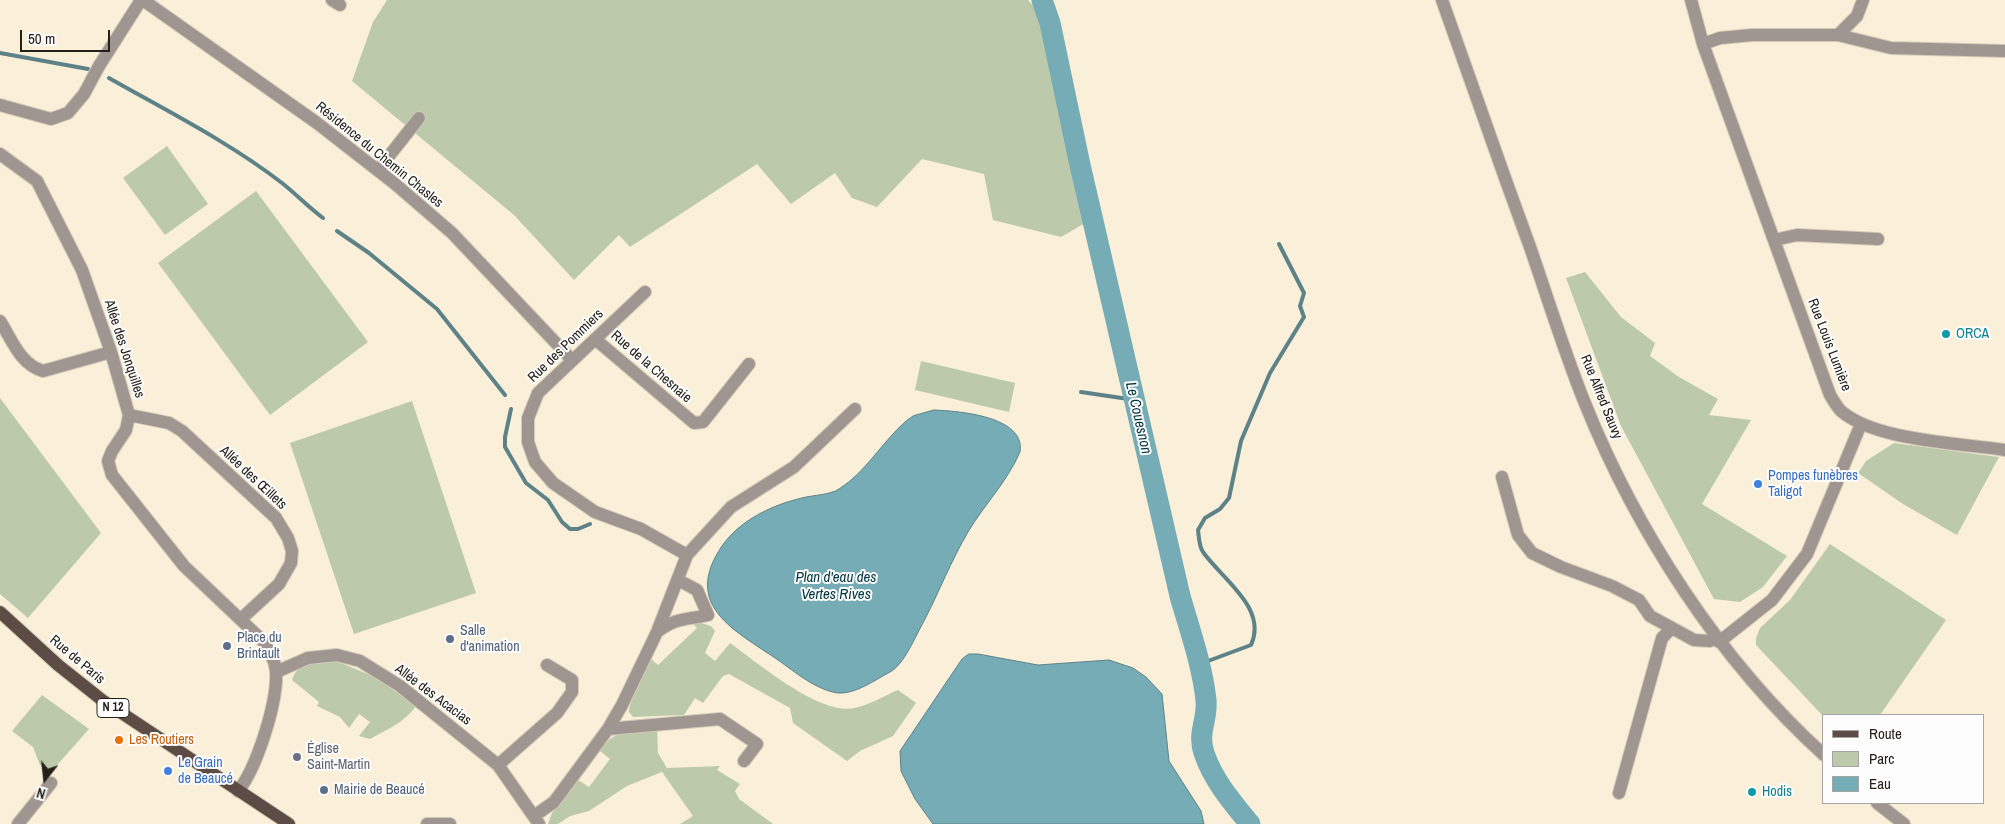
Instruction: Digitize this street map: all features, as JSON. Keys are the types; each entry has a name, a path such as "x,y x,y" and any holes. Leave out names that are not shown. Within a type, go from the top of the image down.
{"main road":[{"name":"Rue de Paris","path":"0,612 74,679 136,725 289,824"}],"street":[{"path":"0,105 50,119 68,113 84,94 99,66 142,0"},
{"name":"Résidence du Chemin Chasles","path":"142,0 317,123 378,170 452,233 572,360"},
{"name":"Rue Alfred Sauvy","path":"1442,0 1569,359 1598,433 1628,495 1658,549 1718,640 1803,736 1822,752"},
{"name":"Rue Louis Lumière","path":"1691,0 1703,44 1830,395 1840,410 1861,424 1892,434 2005,450"},
{"path":"1838,35 1857,16 1863,0"},
{"path":"1703,44 1720,38 1752,35 1838,35 1891,48 2005,51"},
{"path":"378,170 419,118"},
{"name":"Allée des Jonquilles","path":"0,154 37,180 82,270 111,352 129,415 126,430 112,451 108,461 112,475 184,566 241,619"},
{"path":"1774,240 1797,235 1878,239"},
{"name":"Rue des Pommiers","path":"645,292 538,393 528,418 528,442 535,462 553,483 595,512 641,529 686,555"},
{"path":"0,321 23,359 32,368 43,371 111,352"},
{"name":"Rue de la Chesnaie","path":"595,338 694,423 703,422 749,364"},
{"path":"536,820 554,802 608,729 622,705 657,632 686,555 731,507 794,467 855,409"},
{"name":"Allée des Œillets","path":"129,415 169,423 182,432 235,483 276,518 288,538 292,551 291,563 279,584 241,619"},
{"path":"1502,478 1518,535 1532,553 1639,600 1650,616 1694,640 1718,640 1772,600 1807,554 1861,424"},
{"path":"657,632 676,620 708,615 696,590 678,580"},
{"path":"238,791 251,770 264,738 276,672 272,654 262,640 241,619"},
{"path":"1619,793 1662,638 1671,628"},
{"name":"Allée des Acacias","path":"276,672 308,658 337,655 360,661 400,686 498,765 536,820"},
{"path":"498,765 557,713 572,692 572,680 547,665"},
{"path":"608,729 720,719 757,744 744,761"},
{"path":"18,824 51,784"},
{"path":"1878,804 1904,824"},
{"path":"427,824 450,824"}],"green space":[{"path":"387,0 1028,0 1052,28 1087,222 1061,237 993,220 984,174 922,159 877,207 852,198 835,173 791,204 757,164 630,247 619,235 574,280 514,215 352,81 373,22"},
{"path":"167,146 208,204 165,235 123,178"},
{"path":"256,191 368,342 270,415 158,263"},
{"path":"1585,272 1621,317 1655,343 1650,356 1679,377 1718,399 1709,415 1751,420 1702,504 1787,556 1763,587 1740,602 1714,599 1621,426 1566,278"},
{"path":"921,361 1015,383 1009,412 915,390"},
{"path":"0,398 101,533 28,618 0,594"},
{"path":"412,401 476,593 354,634 290,443"},
{"path":"1894,443 1999,457 1957,535 1903,504 1858,473 1866,461"},
{"path":"1830,544 1946,620 1881,714 1822,715 1756,645 1756,638 1760,628 1790,600"},
{"path":"698,622 711,626 715,631 705,653 715,661 730,643 790,686 825,704 841,708 855,708 871,703 898,690 916,703 893,736 860,751 847,761 793,723 790,708 729,674 723,676 703,703 695,698 684,715 633,717 629,712 629,708 650,658 658,665 697,628 693,624"},
{"path":"336,661 375,677 416,706 400,722 370,739 359,736 370,722 359,714 349,728 340,717 317,706 319,702 292,680 299,669 304,666 317,662"},
{"path":"42,695 89,729 51,772 40,765 33,747 12,731"},
{"path":"657,727 658,753 667,768 720,766 717,770 740,784 735,791 739,799 773,824 680,824 693,816 662,772 627,786 589,811 570,816 558,824 548,824 552,813 578,780 589,787 610,759 600,751 612,738 632,730"}],"water":[{"name":"Plan d'eau des Vertes Rives","path":"934,410 973,414 1002,423 1012,430 1019,440 1020,452 1009,473 968,532 930,610 900,663 890,672 852,691 838,693 822,688 806,680 746,638 719,615 711,601 708,585 711,567 729,537 747,521 779,505 802,498 831,493 839,489 866,466 906,421 913,416"},
{"path":"969,654 1038,665 1109,660 1133,668 1146,677 1162,694 1169,761 1201,811 1204,824 933,824 915,799 901,771 900,751 962,659"}],"waterway":[{"name":"Le Couesnon","path":"1042,0 1050,23 1080,165 1180,596 1202,673 1206,700 1202,746 1218,782 1250,824"},
{"path":"0,53 88,69"},
{"path":"109,78 241,154 282,183 323,218"},
{"path":"337,231 369,253 437,309 505,395"},
{"path":"1200,664 1251,645 1255,631 1248,606 1203,552 1198,530 1205,518 1220,509 1229,498 1241,441 1270,373 1304,317 1300,306 1304,293 1279,244"},
{"path":"1081,392 1135,400"},
{"path":"511,409 505,437 505,447 526,483 548,500 562,522 570,529 578,529 590,524"}],"place":[{"name":"ORCA","path":"1946,334"},
{"name":"Pompes funèbres Taligot","path":"1758,484"},
{"name":"Salle d'animation","path":"450,639"},
{"name":"Place du Brintault","path":"227,646"},
{"name":"Les Routiers","path":"119,740"},
{"name":"Église Saint-Martin","path":"297,757"},
{"name":"Le Grain de Beaucé","path":"168,771"},
{"name":"Mairie de Beaucé","path":"324,790"},
{"name":"Hodis","path":"1752,792"}]}
